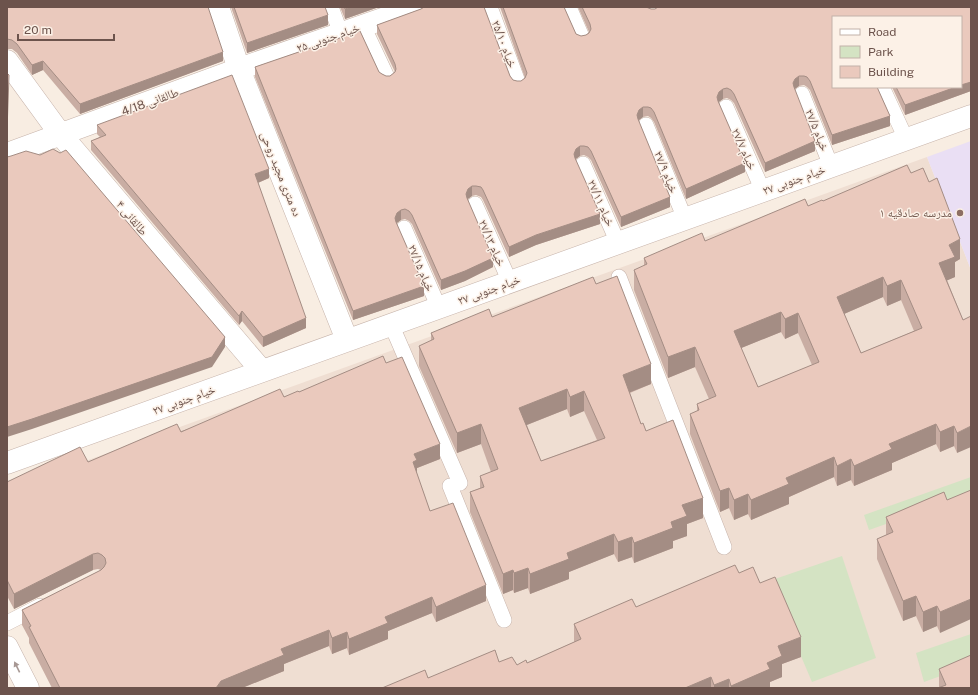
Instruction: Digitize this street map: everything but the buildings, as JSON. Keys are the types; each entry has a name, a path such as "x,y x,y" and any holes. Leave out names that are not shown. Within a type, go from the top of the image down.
{"street":[{"name":"ده متری مجید روحی","path":"218,7 240,69 348,340"},
{"name":"خیام جنوبی ۲۵","path":"240,69 411,8"},
{"name":"طالقانی ۴","path":"7,61 61,134 262,371"},
{"name":"طالقانی 4/18","path":"7,154 240,69"},
{"name":"خیام جنوبی ۲۷","path":"7,464 391,324 971,116"},
{"path":"7,647 28,688"}],"lane":[{"path":"331,7 341,34"},
{"name":"خیام ۲۵/۱۰","path":"490,7 518,82"},
{"path":"569,7 582,37"},
{"path":"363,26 387,77"},
{"path":"882,88 906,139"},
{"name":"خیام ۲۷/۵","path":"802,94 831,166"},
{"name":"خیام ۲۷/۷","path":"726,107 763,191"},
{"name":"خیام ۲۷/۹","path":"646,125 685,219"},
{"name":"خیام ۲۷/۱۱","path":"583,164 618,243"},
{"name":"خیام ۲۷/۱۳","path":"474,204 510,282"},
{"name":"خیام ۲۷/۱۵","path":"404,228 438,308"},
{"path":"618,277 724,547"},
{"path":"391,324 455,485 504,620"},
{"path":"7,624 55,599"}],"shaded area":[{"name":"مدرسه صادقیه ۱","path":"971,141 971,270 927,157"},
{"path":"927,157 971,270 971,688 211,688 80,463"}],"green space":[{"path":"971,477 971,494 869,530 864,515"},
{"path":"842,556 876,658 812,682 769,581"},
{"path":"971,634 971,665 924,682 916,653"}],"place":[{"name":"مدرسه صادقیه ۱","path":"960,213"}]}
